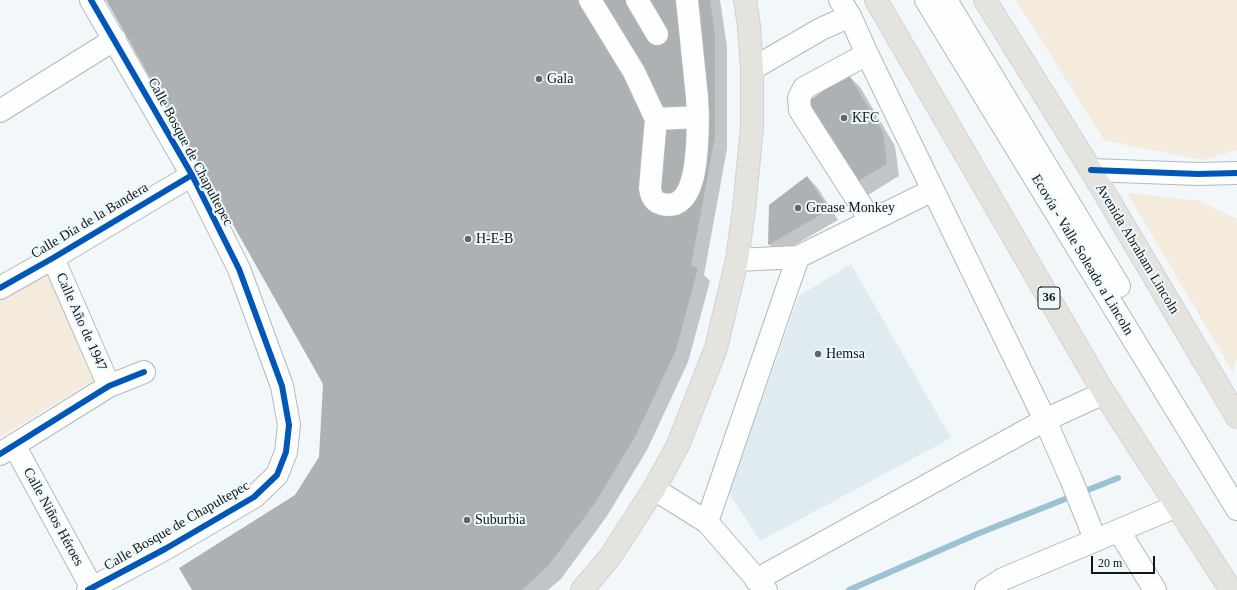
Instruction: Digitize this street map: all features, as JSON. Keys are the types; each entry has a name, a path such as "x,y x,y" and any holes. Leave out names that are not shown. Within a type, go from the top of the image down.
{"main road":[{"path":"582,590 610,557 654,489 678,445 716,348 737,260 744,209 752,127 752,70 749,26 745,0"},
{"name":"36","path":"876,0 1104,393 1231,590"},
{"name":"Avenida Abraham Lincoln","path":"985,0 1091,170 1237,417"}],"street":[{"name":"Calle Bosque de Chapultepec","path":"90,589 165,549 254,497 277,475 286,452 289,425 282,386 239,269 192,175 115,39 91,0"},
{"path":"590,0 634,72 656,119 650,188 651,195 655,201 661,204 670,205 679,202 685,197 695,167 697,145 698,117 687,0"},
{"path":"637,0 657,34"},
{"name":"Ecovía - Valle Soleado a Lincoln","path":"926,0 1237,509"},
{"path":"946,0 1237,482"},
{"path":"752,70 822,29 845,8 1045,420 1095,539"},
{"path":"0,111 115,39"},
{"path":"867,54 804,88 799,98 800,110 871,221"},
{"path":"656,119 698,117"},
{"path":"1091,170 1198,174 1237,172"},
{"name":"Calle Día de la Bandera","path":"0,288 192,175"},
{"path":"737,260 798,257 933,190"},
{"path":"707,522 798,257"},
{"name":"Calle Año de 1947","path":"53,258 109,386"},
{"path":"7,450 109,386 144,372"},
{"path":"654,489 707,522 761,585 1045,420 1104,393"},
{"name":"Calle Niños Héroes","path":"7,450 90,589"},
{"path":"986,590 1002,578 1177,506"},
{"path":"1119,531 1155,590"}],"shaded area":[{"path":"1016,0 1237,0 1237,150 1202,160 1104,140"},
{"path":"1127,193 1200,201 1237,219 1237,358 1233,372"},
{"path":"851,264 951,438 760,541 729,493 799,296"},
{"path":"48,273 93,381 0,437 0,301"}],"building":[{"name":"H-E-B","path":"106,0 710,0 715,34 715,136 691,266 698,268 676,350 635,437 595,503 548,566 522,590 192,590 179,568 295,495 319,457 323,384"},
{"name":"KFC","path":"848,74 883,132 887,164 855,183 804,104"},
{"name":"Grease Monkey","path":"807,176 829,210 768,245 769,205"}],"waterway":[{"path":"849,590 977,534 1118,478"}],"cycle path":[{"path":"88,590 165,549 254,497 277,475 286,452 289,425 282,386 239,269 192,175 91,0"},
{"path":"1091,170 1198,174 1237,173"},
{"path":"0,288 192,175"},
{"path":"0,454 109,386 144,372"}],"place":[{"name":"Gala","path":"539,79"},
{"name":"KFC","path":"844,118"},
{"name":"Grease Monkey","path":"798,208"},
{"name":"H-E-B","path":"468,239"},
{"name":"Hemsa","path":"818,354"},
{"name":"Suburbia","path":"467,520"}]}
